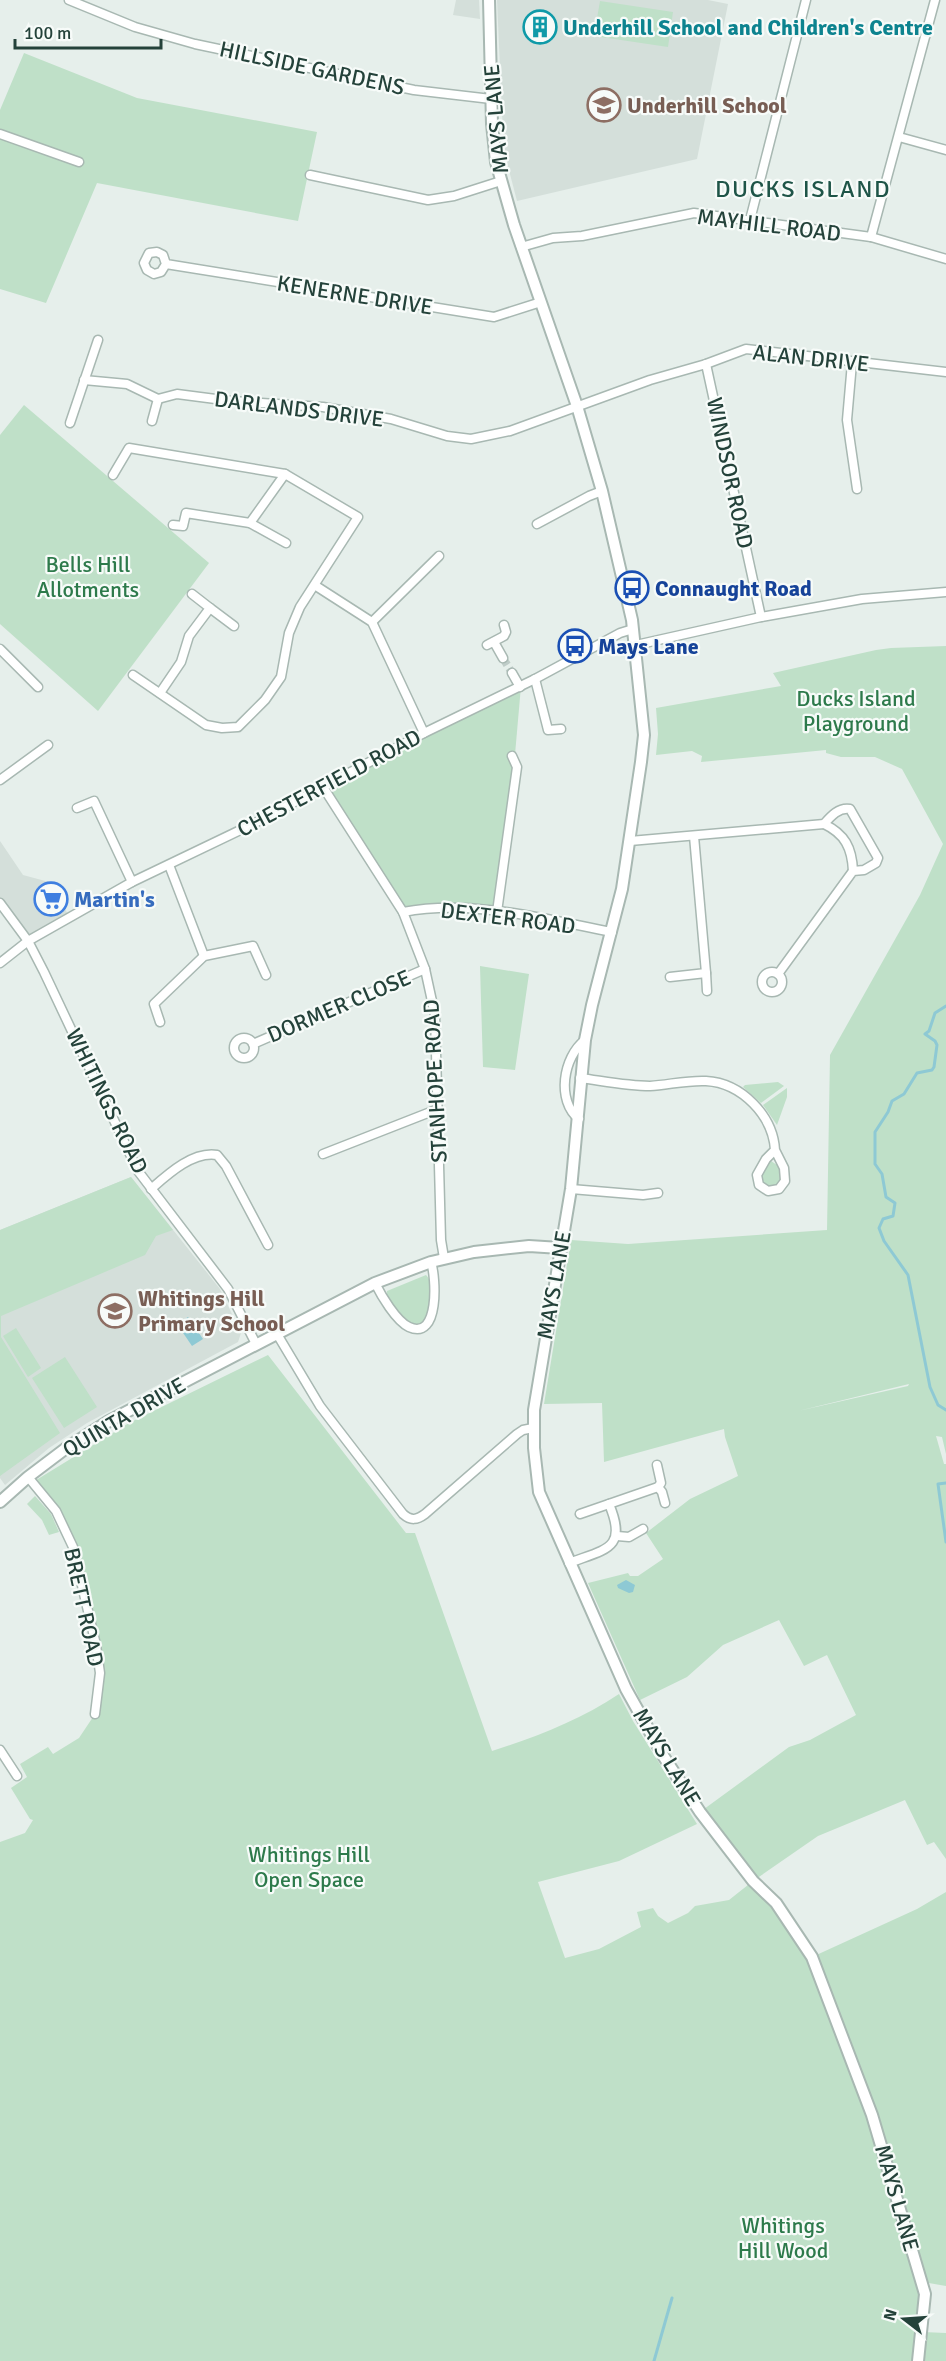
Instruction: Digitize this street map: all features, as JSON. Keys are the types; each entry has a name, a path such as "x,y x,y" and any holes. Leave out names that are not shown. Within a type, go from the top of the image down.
{"street":[{"name":"HILLSIDE GARDENS","path":"69,0 135,27 195,44 414,90 491,99"},
{"name":"MAYS LANE","path":"489,0 493,141 501,181 521,247 578,406 602,491 626,587 636,645 644,735 630,841 612,932 585,1040 571,1189 539,1374 533,1428 539,1492 626,1689 664,1757 705,1819 753,1881 776,1903 812,1957 872,2115 925,2294 918,2361"},
{"path":"750,220 806,0"},
{"path":"871,237 935,0"},
{"path":"0,134 78,162"},
{"path":"899,136 946,150"},
{"path":"310,175 428,200 436,200 501,181"},
{"name":"MAYHILL ROAD","path":"521,247 553,238 582,236 694,213 871,237 946,259"},
{"name":"KENERNE DRIVE","path":"166,264 495,317 541,302"},
{"path":"70,423 98,340"},
{"name":"ALAN DRIVE","path":"578,406 746,349 946,372"},
{"path":"852,363 847,420 857,489"},
{"name":"WINDSOR ROAD","path":"706,364 761,617"},
{"path":"84,380 127,384 158,399 152,421"},
{"name":"DARLANDS DRIVE","path":"158,399 177,394 231,401 323,407 392,419 447,436 471,439 510,431 578,406"},
{"path":"113,475 129,448 285,474 358,517 300,607 289,633 281,677 265,700 238,727 222,728 206,725 133,675"},
{"path":"250,523 285,474"},
{"path":"537,524 602,491"},
{"path":"173,525 183,526 186,513 250,523 286,543"},
{"path":"372,622 439,556"},
{"path":"315,586 372,622 424,733"},
{"path":"636,645 761,617 862,599 946,592"},
{"path":"192,594 234,626"},
{"path":"160,693 181,662 189,636 210,608"},
{"path":"503,658 490,643 504,636 506,632 504,625"},
{"name":"CHESTERFIELD ROAD","path":"0,963 27,942 132,882 323,787 424,733 520,687 620,633 633,629"},
{"path":"0,649 39,687"},
{"path":"512,673 520,687"},
{"path":"535,679 548,730 561,729"},
{"path":"0,780 48,745"},
{"path":"497,912 517,766 512,756"},
{"name":"STANHOPE ROAD","path":"323,787 403,912 425,969 435,1015 441,1240 444,1258"},
{"path":"77,808 94,801 132,882"},
{"path":"824,824 832,814 850,809 878,858 876,863 864,870 853,871"},
{"path":"630,841 824,824 842,836 849,845 853,871 778,974"},
{"path":"694,836 707,991"},
{"path":"169,865 204,956"},
{"name":"WHITINGS ROAD","path":"0,903 44,972 131,1157 151,1189 228,1289 256,1344"},
{"name":"DEXTER ROAD","path":"403,912 454,906 612,932"},
{"path":"160,1022 154,1004 157,999 204,956 252,946 266,975"},
{"name":"DORMER CLOSE","path":"253,1044 425,969"},
{"path":"670,977 706,973"},
{"name":"MAYS LANE","path":"579,1119 570,1112 566,1098 566,1081 575,1048 585,1040"},
{"path":"580,1078 650,1086 706,1082 727,1087 746,1098 767,1119 774,1134 775,1150 784,1168 785,1181 779,1189 768,1191 759,1185 757,1175 766,1159 775,1150"},
{"path":"323,1154 438,1109"},
{"path":"151,1189 174,1169 207,1153 217,1155 226,1166 268,1245"},
{"path":"571,1189 643,1195 658,1193"},
{"name":"QUINTA DRIVE","path":"0,1502 65,1449 109,1421 375,1283 431,1262 474,1252 529,1246 560,1248"},
{"path":"375,1283 384,1299 404,1324 420,1328 427,1324 431,1317 436,1284 431,1262"},
{"path":"277,1334 320,1406 403,1514 410,1519 417,1520 517,1434 533,1428"},
{"path":"580,1514 658,1487 661,1483 657,1465"},
{"name":"BRETT ROAD","path":"28,1477 56,1511 73,1547 96,1645 100,1673 95,1714"},
{"path":"658,1487 665,1503"},
{"path":"569,1563 602,1551 611,1545 617,1536 618,1527 609,1504"},
{"path":"617,1536 629,1537 643,1529"},
{"path":"0,1750 17,1776"}],"shaded area":[{"path":"456,0 479,0 480,19 453,15"},
{"name":"Underhill School","path":"497,0 708,0 728,4 697,159 517,201 505,155 503,135"},
{"path":"0,841 23,875 49,882 69,916 28,941 0,903"},
{"name":"Whitings Hill Primary School","path":"131,1177 220,1289 241,1333 238,1342 87,1423 49,1448 5,1485 0,1478 0,1230"}],"green space":[{"path":"600,1 673,12 668,47 594,36"},
{"path":"24,53 137,98 317,132 298,221 97,183 46,303 0,289 0,110"},
{"name":"Bells Hill Allotments","path":"24,405 209,563 98,711 0,624 0,435"},
{"name":"Ducks Island Playground","path":"946,646 946,1454 942,1437 936,1436 944,1464 946,1464 946,1859 934,1842 927,1845 905,1800 818,1836 753,1881 700,1812 789,1747 810,1740 856,1715 827,1655 804,1666 779,1620 723,1645 687,1677 640,1700 588,1583 628,1573 630,1576 638,1576 663,1559 646,1533 690,1499 738,1476 724,1429 604,1462 602,1403 544,1404 571,1240 628,1244 827,1230 830,1055 920,895 943,844 902,769 875,757 841,757 826,753 826,750 701,762 702,756 692,751 656,755 658,734 656,708 781,686 773,673 876,650","holes":["909,1384 908,1386 798,1411"]},
{"path":"521,686 506,857 497,912 403,912 323,787"},
{"path":"480,966 529,974 515,1070 483,1067"},
{"path":"778,1082 784,1086 761,1103 743,1087 745,1085"},
{"path":"787,1088 787,1097 777,1125 763,1105"},
{"path":"771,1161 780,1167 781,1180 777,1186 768,1187 761,1180 761,1174"},
{"path":"131,1177 173,1230 156,1236 145,1255 1,1316 1,1337 60,1433 0,1476 0,1230"},
{"path":"426,1275 431,1285 429,1306 422,1323 416,1324 398,1314 387,1296 387,1291"},
{"path":"16,1328 41,1368 28,1377 3,1336"},
{"path":"268,1355 406,1533 415,1533 492,1751 557,1727 619,1694 633,1721 697,1824 619,1861 538,1882 565,1958 599,1949 641,1927 637,1912 653,1908 658,1916 668,1923 688,1913 695,1906 729,1900 753,1881 812,1957 917,1909 946,1892 946,2286 923,2282 923,2332 946,2333 946,2361 0,2361 0,1842 25,1833 33,1820 30,1819 11,1788 27,1777 20,1764 48,1747 53,1754 79,1738 95,1714 100,1673 83,1585 56,1511 33,1482 129,1423"},
{"path":"65,1357 97,1407 64,1428 32,1378"},
{"path":"35,1496 51,1514 59,1532 49,1535 42,1520 27,1504"}],"water":[{"path":"188,1317 203,1339 192,1346 177,1324"},
{"path":"626,1580 635,1585 633,1592 629,1593 618,1588 617,1585"}],"waterway":[{"path":"946,1006 935,1013 929,1031 925,1034 937,1045 934,1067 932,1070 917,1073 904,1094 892,1101 875,1132 875,1164 882,1174 886,1197 895,1203 893,1216 883,1219 879,1228 884,1241 908,1275 930,1387 938,1405 946,1410"},
{"path":"946,1483 938,1484 946,1542"},
{"path":"654,2361 672,2298"}],"tunnel":[{"path":"503,658 512,673"}],"place":[{"name":"Underhill School and Children's Centre","path":"540,27"},
{"name":"Underhill School","path":"604,105"},
{"name":"Connaught Road","path":"632,588"},
{"name":"Mays Lane","path":"575,646"},
{"name":"Martin's","path":"51,899"},
{"name":"Whitings Hill Primary School","path":"115,1311"}],"district":[{"name":"DUCKS ISLAND","path":"803,189"}],"park label":[{"name":"Whitings Hill Open Space","path":"309,1866"},
{"name":"Whitings Hill Wood","path":"783,2238"}]}
